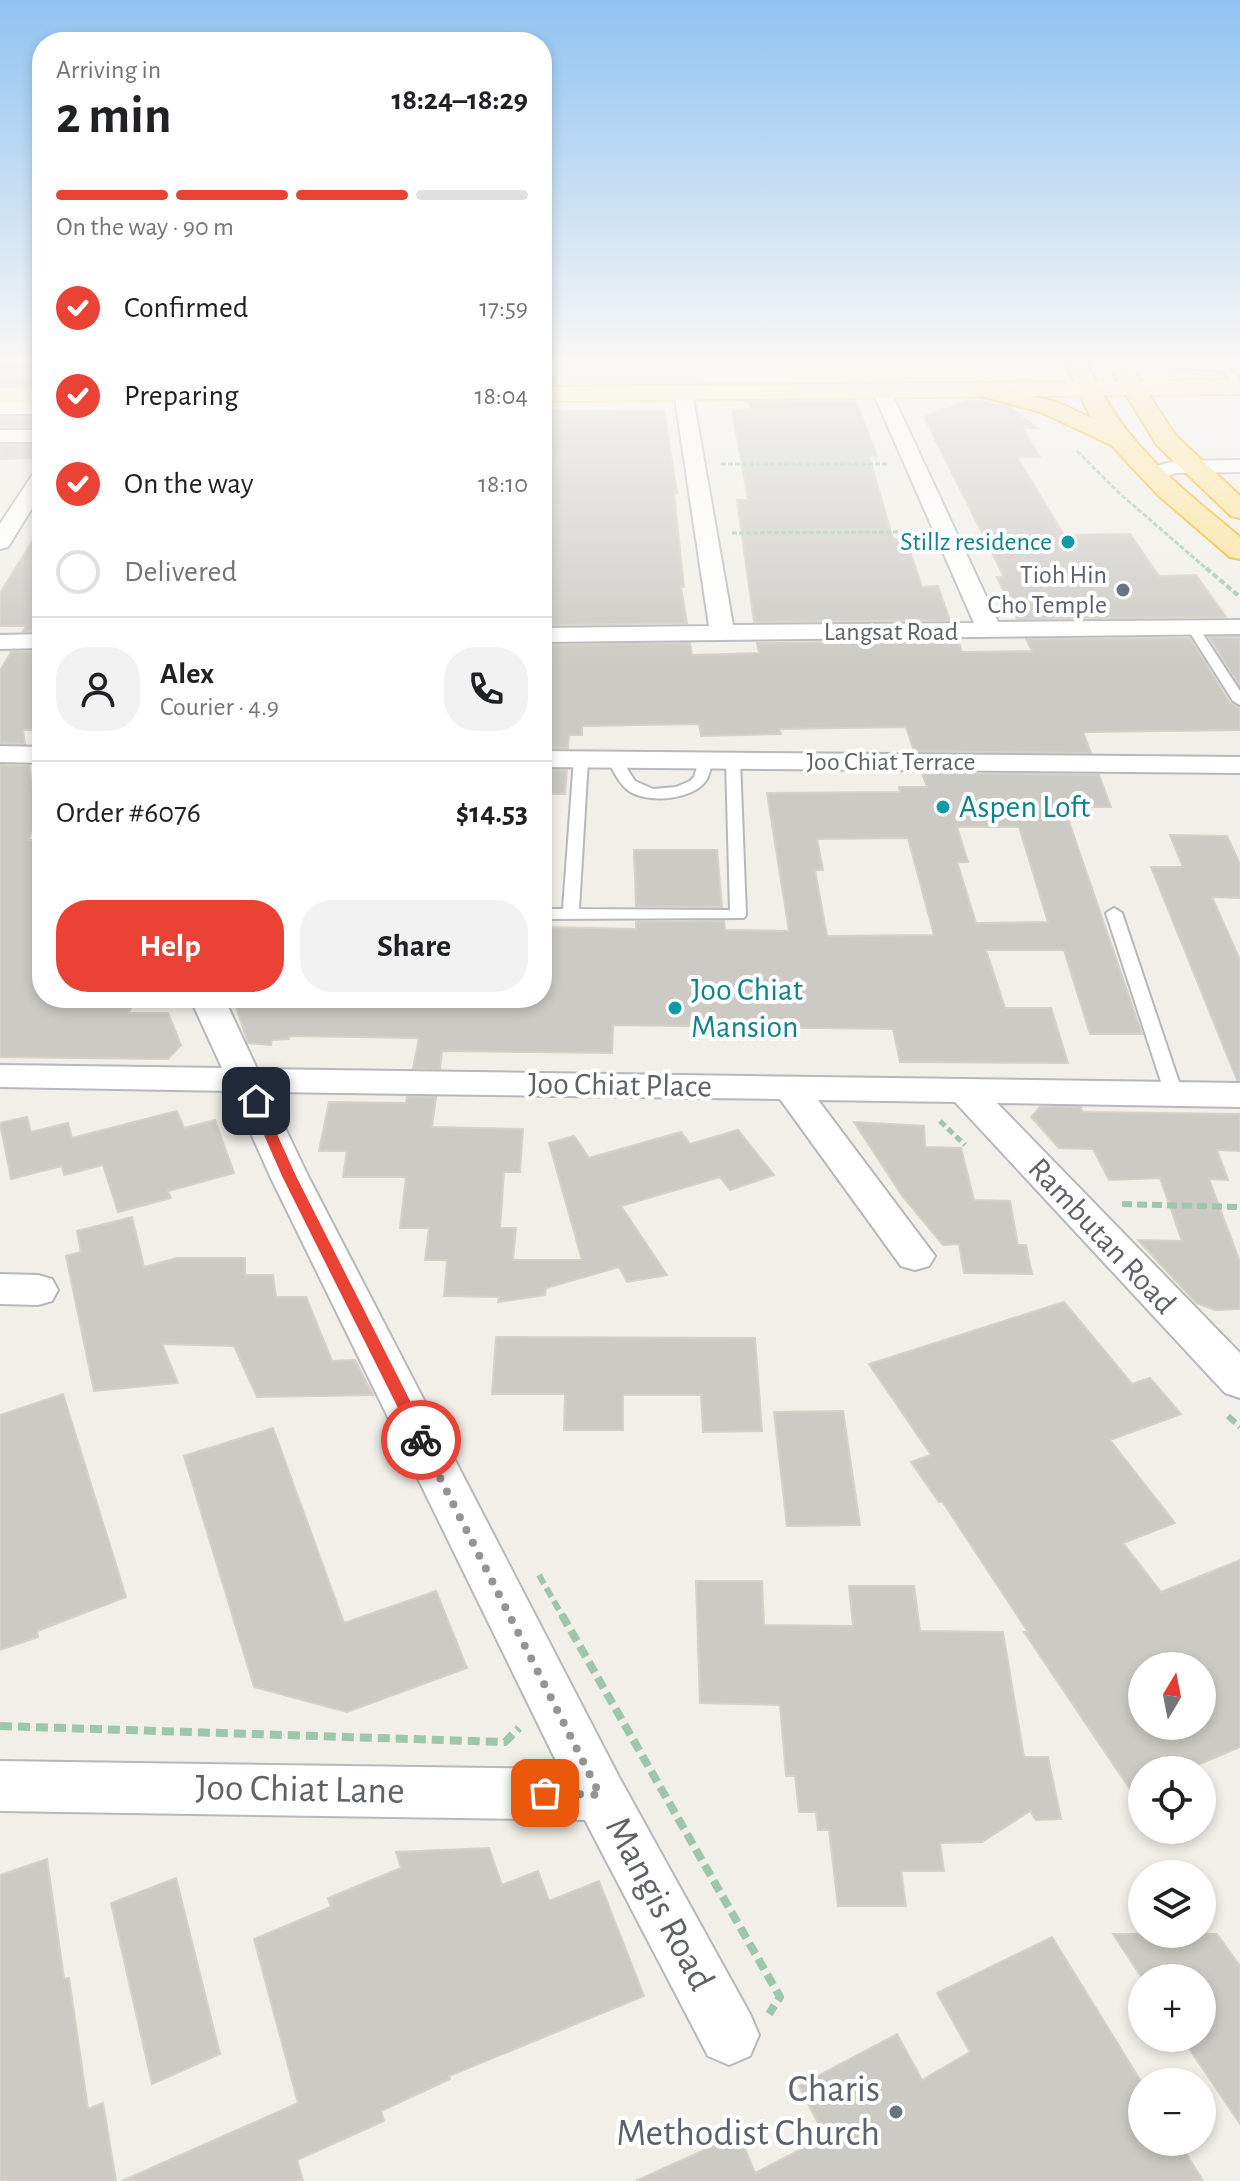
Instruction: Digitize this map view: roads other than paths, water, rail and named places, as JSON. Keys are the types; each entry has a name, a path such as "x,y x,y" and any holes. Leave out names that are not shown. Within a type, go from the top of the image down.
{"highway":[{"path":"1141,464 1240,551"},
{"path":"1188,464 1240,510"},
{"path":"1164,487 1217,489"}],"street":[{"path":"694,464 722,632"},
{"path":"916,464 990,631"},
{"path":"1164,487 1167,468 1240,466"},
{"path":"0,542 32,491"},
{"name":"Langsat Road","path":"552,635 1240,627"},
{"path":"0,642 32,641"},
{"path":"0,754 32,755"},
{"name":"Joo Chiat Terrace","path":"552,759 1240,765"},
{"name":"Mangis Road","path":"212,1008 296,1191 600,1795 729,2035"},
{"name":"Joo Chiat Place","path":"0,1076 1240,1095"},
{"path":"790,1088 915,1256"},
{"name":"Rambutan Road","path":"965,1091 1240,1381"},
{"name":"Joo Chiat Lane","path":"0,1786 600,1795"}],"lane":[{"path":"1193,628 1240,701"},
{"path":"571,914 581,759"},
{"path":"552,914 738,915 719,760"},
{"path":"1114,913 1174,1094"}],"place":[{"name":"Stillz residence","path":"1068,542"},
{"name":"Tioh Hin Cho Temple","path":"1123,590"},
{"name":"Aspen Loft","path":"943,807"},
{"name":"Joo Chiat Mansion","path":"675,1008"},
{"name":"Charis Methodist Church","path":"896,2112"}]}
